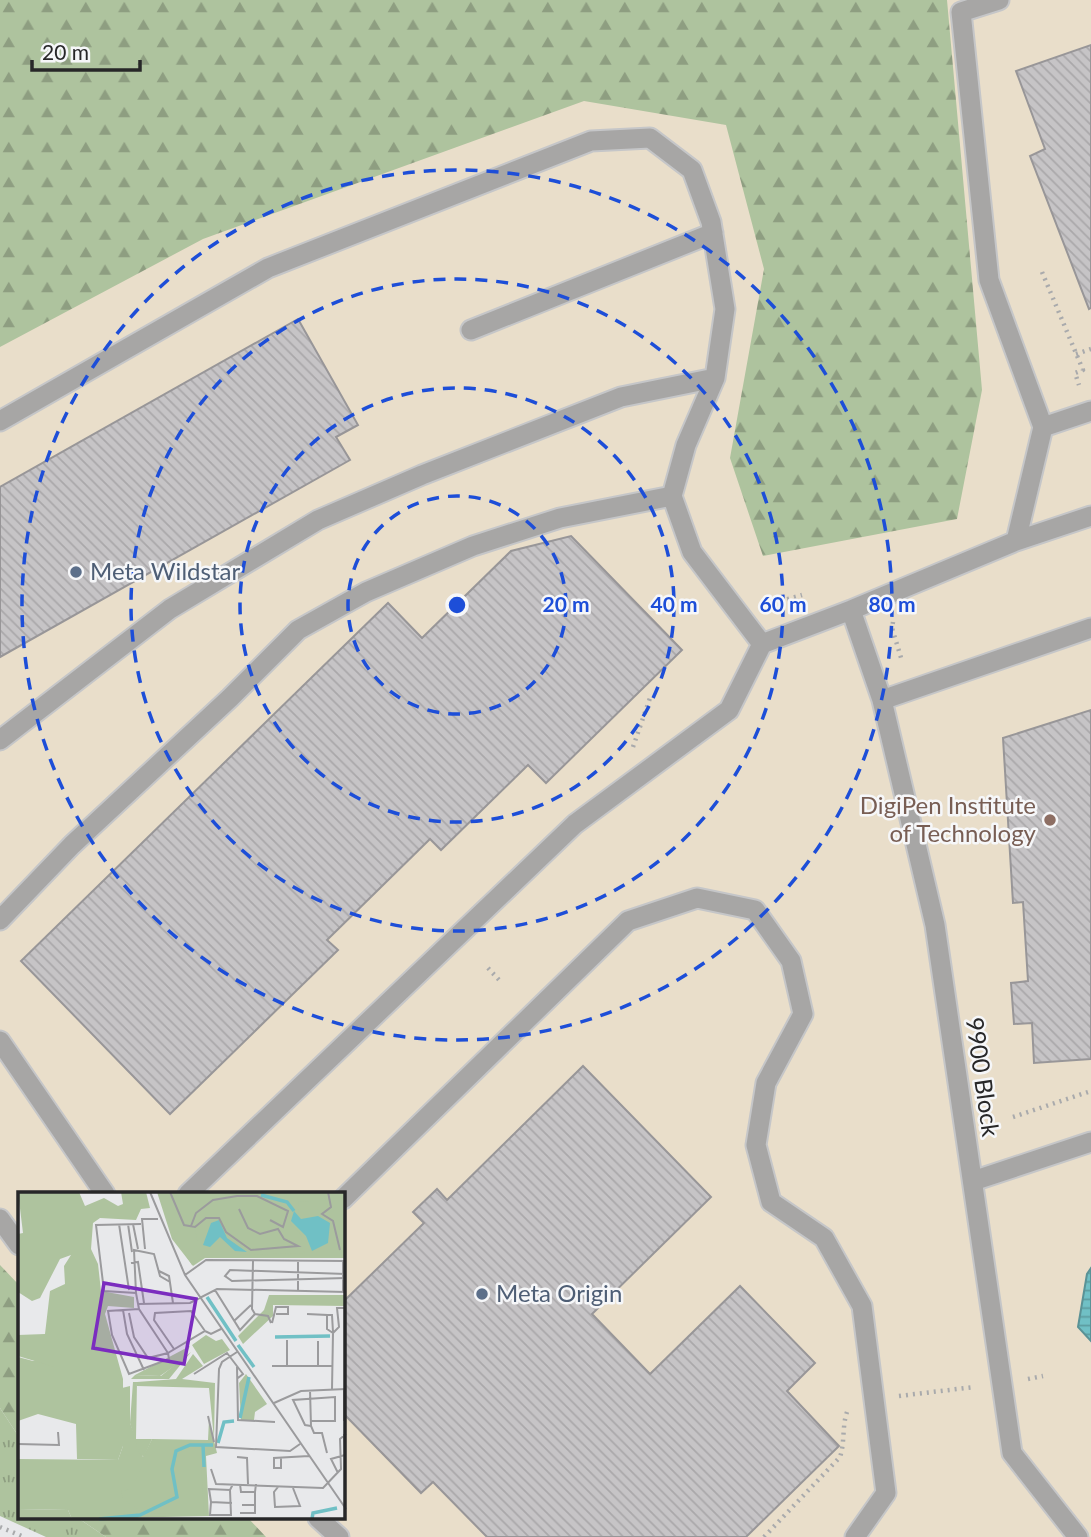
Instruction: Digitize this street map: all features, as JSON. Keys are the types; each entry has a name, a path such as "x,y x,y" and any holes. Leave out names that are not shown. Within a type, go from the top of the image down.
{"lane":[{"path":"999,0 961,12 989,280 1043,427 1016,541"},
{"path":"0,421 268,268 591,141 650,138 692,170 713,233 725,309 715,378 686,445 672,496 692,552 762,644"},
{"path":"471,330 713,233"},
{"path":"0,740 170,609 318,520 422,475 621,397 715,378"},
{"path":"1043,427 1091,411"},
{"path":"0,920 72,845 230,698 298,630 366,592 473,546 560,518 672,496"},
{"path":"190,1192 575,824 729,710 762,644 1016,541 1091,516"},
{"name":"9900 Block","path":"851,610 883,700 935,925 1012,1453 1078,1537"},
{"path":"883,700 1091,628"},
{"path":"345,1197 628,921 697,898 755,910 791,961 803,1014 766,1083 755,1145 771,1202 824,1238 862,1306 886,1493 855,1537"},
{"path":"0,1041 104,1192"},
{"path":"973,1181 1091,1142"},
{"path":"0,1219 18,1244"},
{"path":"320,1520 339,1537"}],"path":[{"path":"1042,272 1083,370 1074,373 1079,386"},
{"path":"1076,354 1091,349"},
{"path":"762,607 813,592"},
{"path":"897,612 892,628 902,661"},
{"path":"632,755 633,744 650,698"},
{"path":"488,968 501,982"},
{"path":"1013,1117 1091,1091"},
{"path":"0,1527 24,1537"}],"shaded area":[{"path":"713,0 1091,0 1091,1537 255,1537 238,1520 345,1520 345,1192 18,1192 18,1295 0,1276 0,261"}],"green space":[{"path":"0,0 947,0 982,390 957,519 763,556 730,458 764,269 726,125 584,101 203,239 0,347"},
{"path":"0,1265 18,1284 18,1435 0,1408"},
{"path":"0,1408 18,1435 18,1520 81,1520 106,1537 46,1537 0,1516"},
{"path":"81,1520 250,1520 266,1537 106,1537"}],"water":[{"path":"1091,1268 1091,1341 1078,1327 1087,1274"}],"building":[{"path":"1091,45 1089,309 1030,156 1045,149 1016,71"},
{"name":"Meta Wildstar","path":"298,319 358,425 336,437 350,460 0,657 0,487"},
{"path":"571,536 682,650 546,783 528,765 441,850 430,839 327,940 338,950 170,1114 21,961 388,603 422,638 511,551"},
{"name":"DigiPen Institute of Technology","path":"1091,710 1091,1059 1034,1063 1032,1023 1014,1024 1011,983 1028,981 1023,902 1013,903 1003,738"},
{"name":"Meta Origin","path":"583,1066 711,1197 592,1314 650,1374 740,1286 815,1363 787,1391 839,1446 746,1537 487,1537 433,1482 421,1493 345,1415 345,1300 424,1223 413,1212 437,1189 447,1200"}],"place":[{"name":"Meta Wildstar","path":"76,572"},
{"name":"DigiPen Institute of Technology","path":"1050,820"},
{"name":"Meta Origin","path":"482,1294"}]}
